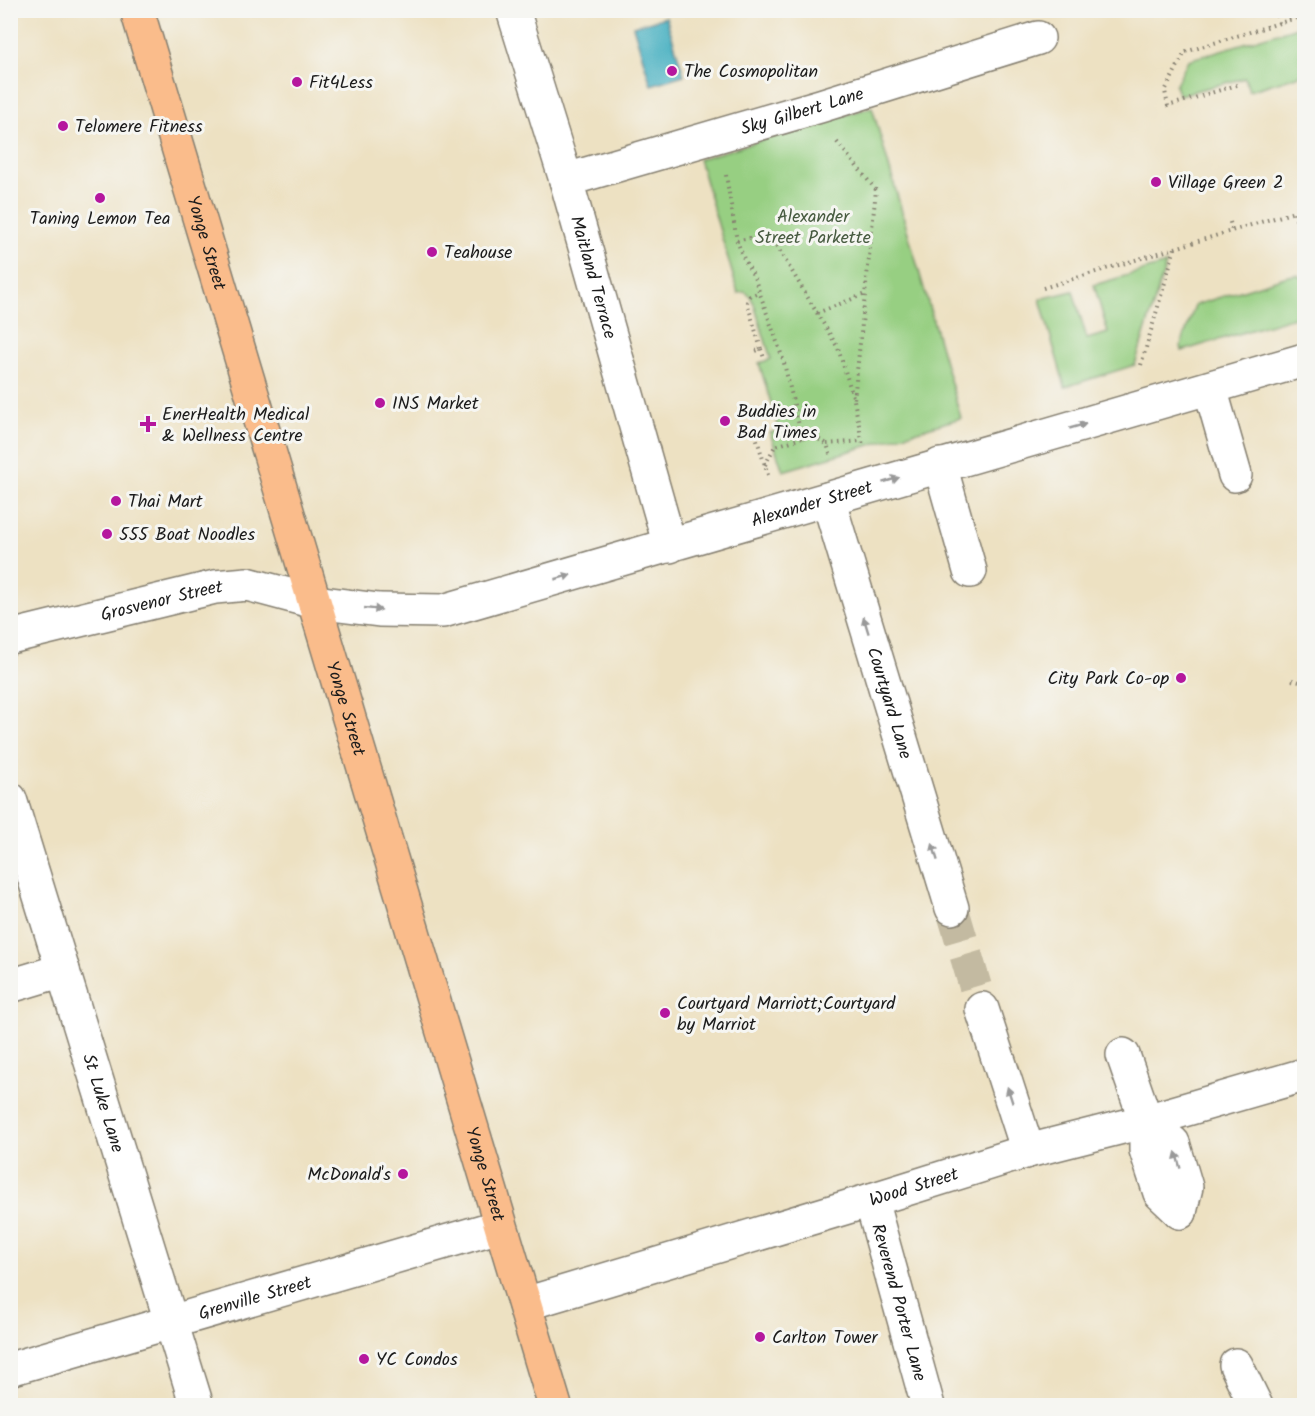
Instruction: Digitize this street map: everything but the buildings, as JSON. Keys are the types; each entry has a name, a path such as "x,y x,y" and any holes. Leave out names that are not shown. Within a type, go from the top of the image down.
{"main road":[{"name":"Yonge Street","path":"137,10 555,1406"}],"street":[{"name":"Maitland Terrace","path":"513,10 566,180 670,546"},
{"name":"Sky Gilbert Lane","path":"566,180 820,106 1038,38"},
{"name":"Alexander Street","path":"315,602 379,610 443,611 1305,360"},
{"path":"1210,388 1235,475"},
{"path":"940,465 970,571"},
{"name":"Courtyard Lane","path":"828,499 952,908"},
{"name":"Grosvenor Street","path":"10,637 215,587 247,584 315,602"},
{"name":"St Luke Lane","path":"10,799 197,1406"},
{"path":"10,986 63,970"},
{"path":"982,1009 1028,1151"},
{"path":"1123,1055 1146,1121"},
{"name":"Wood Street","path":"525,1304 1028,1151 1146,1121 1305,1075"},
{"name":"Reverend Porter Lane","path":"871,1200 928,1406"},
{"name":"Grenville Street","path":"10,1370 500,1226"},
{"path":"1236,1365 1256,1406"}],"path":[{"path":"1275,10 1279,23"},
{"path":"1237,85 1168,106 1164,91 1185,52 1305,16"},
{"path":"834,138 876,190 854,400"},
{"path":"726,173 737,241 760,292 783,359 802,438"},
{"path":"1043,288 1305,209"},
{"path":"1294,213 1305,244"},
{"path":"1230,222 1232,231"},
{"path":"737,241 762,238 772,241 778,248 838,348 854,400 861,441 865,451"},
{"path":"1141,367 1175,248"},
{"path":"760,292 750,296 747,302 759,350 764,358"},
{"path":"817,313 865,294"},
{"path":"746,432 754,429 769,479"},
{"path":"765,465 775,446 812,435 827,444 861,441"},
{"path":"827,444 832,461"},
{"path":"1292,680 1305,683"}],"green space":[{"path":"1304,25 1304,74 1249,91 1245,78 1179,95 1175,86 1188,60"},
{"name":"Alexander Street Parkette","path":"872,107 961,418 783,471 770,433 779,430 759,363 771,359 750,296 745,292 738,293 699,159"},
{"path":"1166,264 1135,365 1065,387 1040,299 1073,291 1087,339 1108,333 1094,285"},
{"path":"1297,275 1304,279 1304,314 1182,351 1181,345 1195,305"}],"water":[{"path":"666,17 684,75 651,85 633,26"}],"tunnel":[{"path":"952,908 982,1009"}],"place":[{"name":"The Cosmopolitan","path":"672,71"},
{"name":"Fit4Less","path":"297,82"},
{"name":"Telomere Fitness","path":"63,126"},
{"name":"Village Green 2","path":"1156,182"},
{"name":"Taning Lemon Tea","path":"100,198"},
{"name":"Teahouse","path":"432,252"},
{"name":"INS Market","path":"380,403"},
{"name":"Buddies in Bad Times","path":"725,421"},
{"name":"EnerHealth Medical & Wellness Centre","path":"148,424"},
{"name":"Thai Mart","path":"116,501"},
{"name":"555 Boat Noodles","path":"107,534"},
{"name":"City Park Co-op","path":"1181,678"},
{"name":"Courtyard Marriott;Courtyard by Marriot","path":"665,1013"},
{"name":"McDonald's","path":"403,1174"},
{"name":"Carlton Tower","path":"760,1337"},
{"name":"YC Condos","path":"364,1359"}]}
